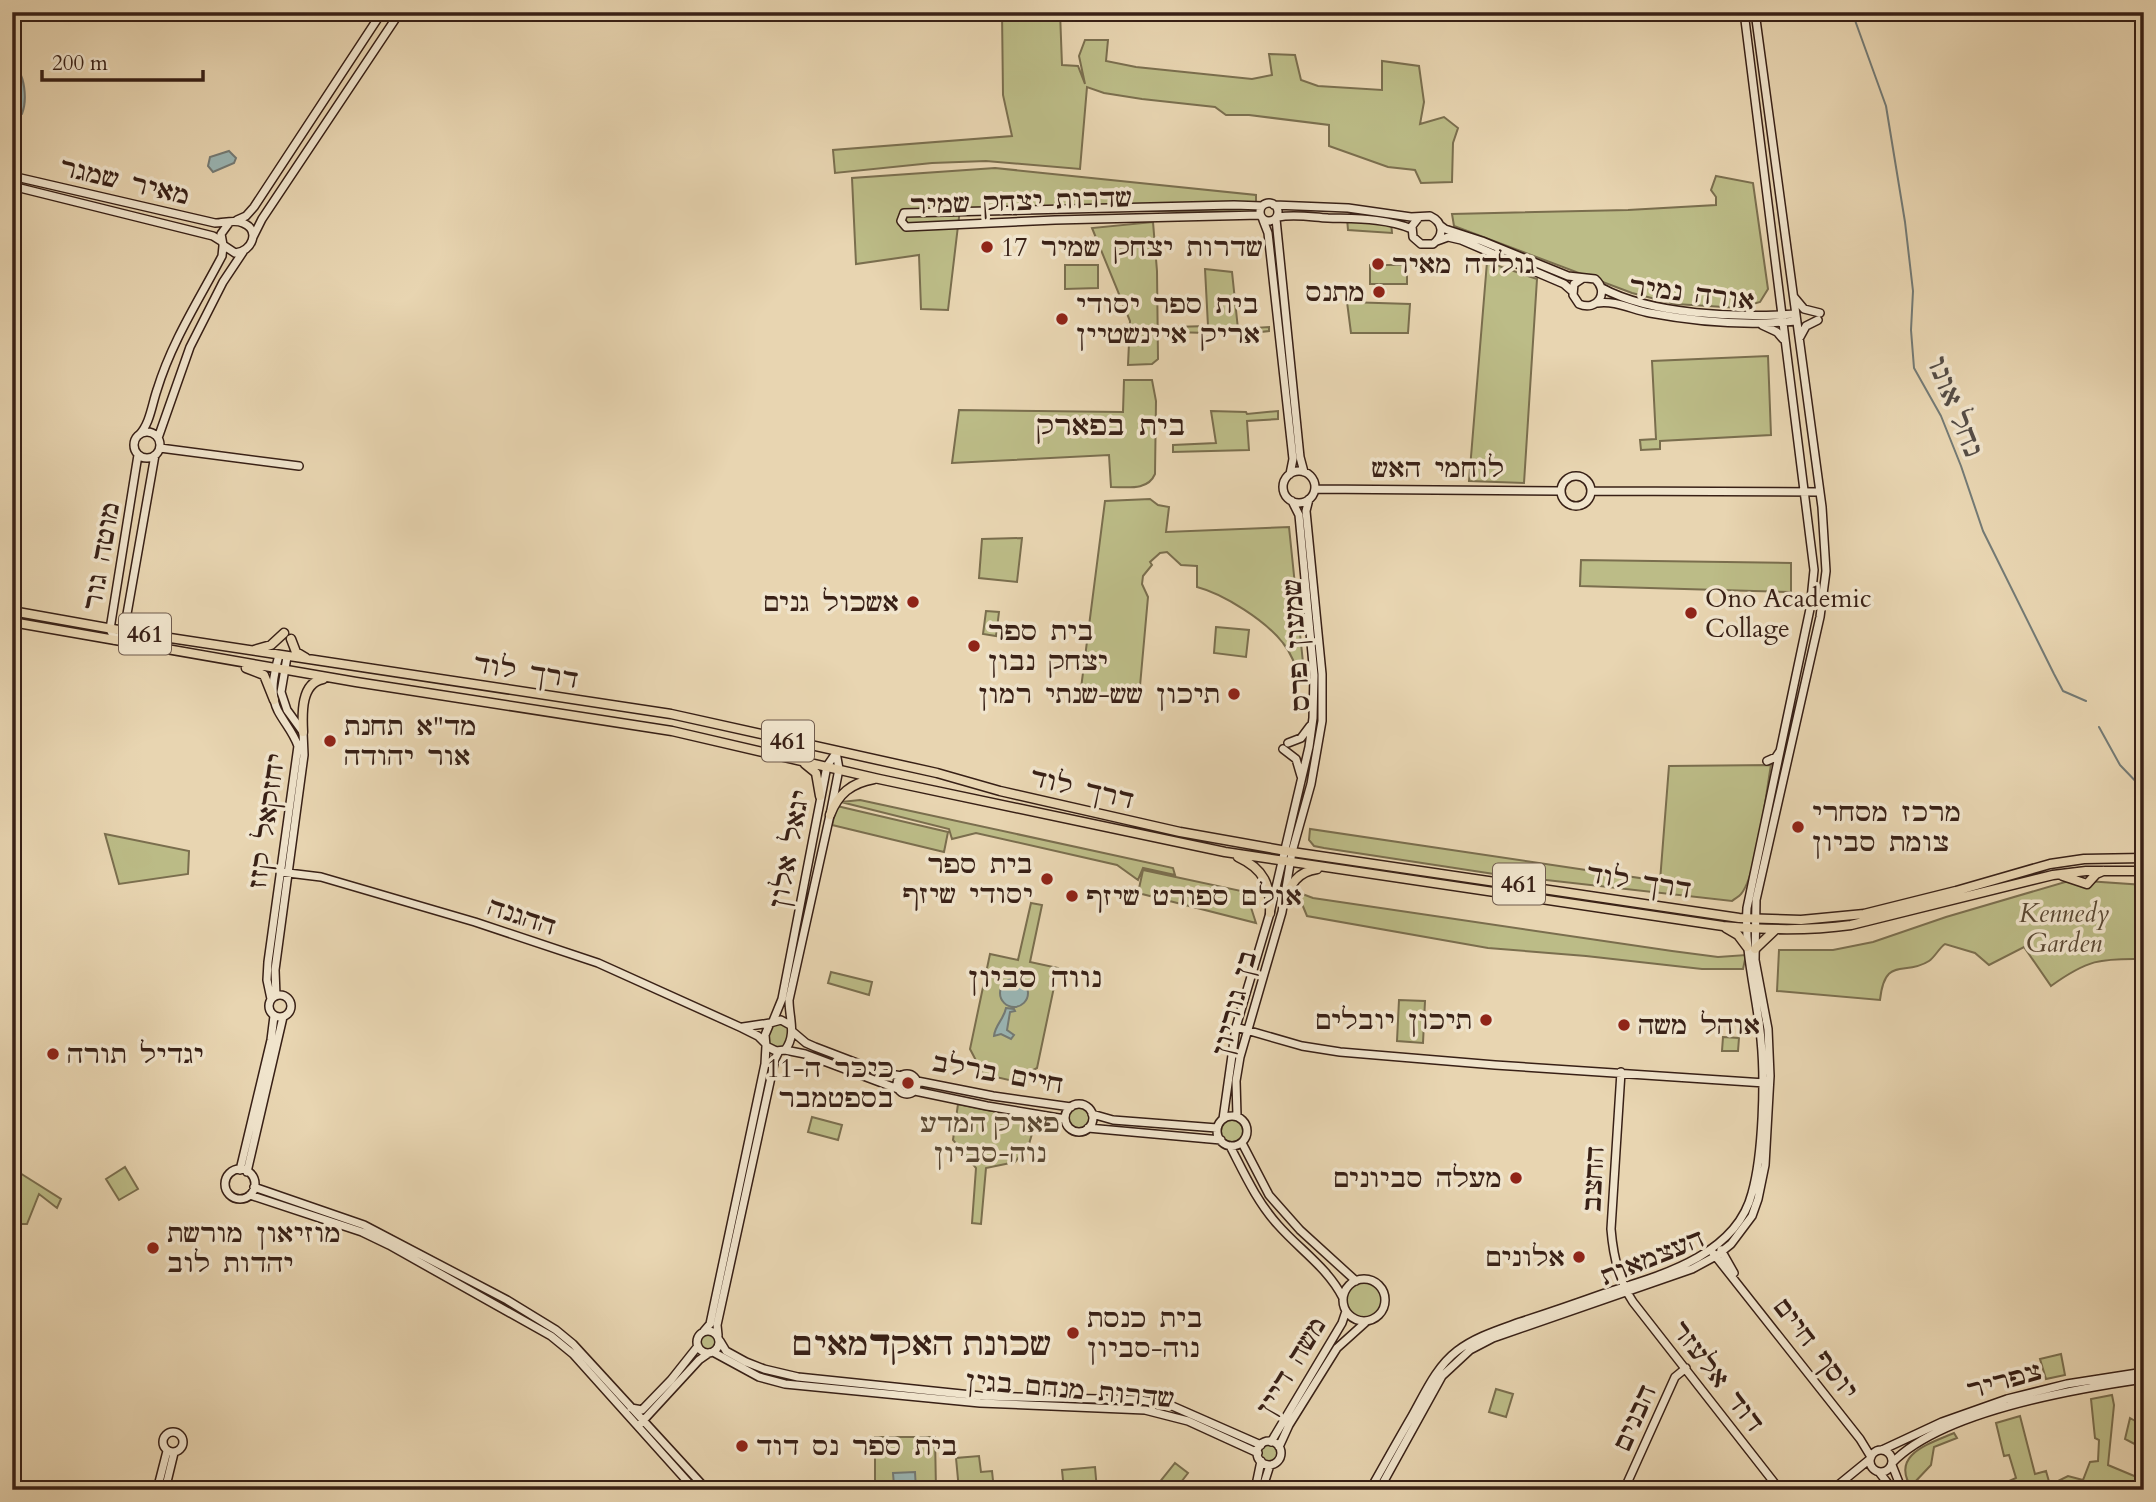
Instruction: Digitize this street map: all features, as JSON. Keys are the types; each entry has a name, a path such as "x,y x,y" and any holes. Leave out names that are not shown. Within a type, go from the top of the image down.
{"main road":[{"name":"דרך לוד","path":"12,611 110,629 671,715 937,773 1000,791 1153,827 1288,851 1751,918 1801,919 1864,914 2050,864 2084,859 2144,858"},
{"name":"דרך לוד","path":"12,622 341,680 672,731 879,779 1225,852 1723,926 1811,929 1850,925 2053,875 2106,870 2144,871"},
{"path":"252,651 287,636 296,652 308,660"},
{"path":"140,645 187,658 259,672 267,680 274,699"},
{"path":"303,732 307,687 314,680 341,680"},
{"path":"793,758 816,773 820,796"},
{"path":"830,815 838,799 850,787 863,781 879,779"},
{"path":"1225,852 1246,861 1263,875 1270,891 1270,913"},
{"path":"1284,901 1294,881 1301,874 1310,870 1331,869"},
{"path":"2053,875 2087,884 2096,874 2106,870"},
{"path":"1723,926 1738,935 1751,948 1775,929"}],"street":[{"path":"299,466 158,452 148,458 138,455 134,444 145,428 174,346 222,256 222,231 232,222 246,216 254,207 382,12"},
{"path":"158,452 158,438 190,347 223,282 243,252 250,247 262,219 400,12"},
{"path":"1744,12 1814,584 1782,747 1752,877 1751,918"},
{"path":"1751,918 1826,586 1820,492 1755,12"},
{"path":"2136,12 2144,17"},
{"name":"מאיר שמגר","path":"12,176 215,223 232,222"},
{"name":"מאיר שמגר","path":"12,186 193,231 222,243"},
{"path":"1221,1140 1217,1128 1223,1119 1237,1027 1286,861 1313,719 1315,682 1299,515 1283,488 1293,459 1268,233 1262,214 1269,203 1430,216 1437,219 1445,229 1568,276 1595,279 1602,288 1602,296 1590,307 1582,306 1576,302 1572,291 1564,284 1461,240 1448,237 1429,245 1421,244 1413,237 1412,229 1419,217"},
{"name":"שדרות יצחק שמיר","path":"1234,205 1262,214 906,227 901,221 904,214 913,213 1234,205"},
{"path":"1274,205 1279,211 1277,218 1300,457 1304,472 1313,480 1315,489 1309,499 1303,502 1292,501"},
{"path":"1262,214 1268,222 1298,215 1366,219 1397,223 1412,229"},
{"path":"232,222 245,223 253,238"},
{"path":"1437,241 1441,226"},
{"path":"222,243 230,251 243,252"},
{"path":"1572,291 1574,284 1583,278"},
{"name":"אורה נמיר","path":"1602,288 1651,305 1757,320"},
{"path":"1792,294 1804,309 1819,316 1806,326 1799,341"},
{"path":"1778,296 1773,309 1757,320 1777,332 1785,342"},
{"name":"אורה נמיר","path":"1597,303 1605,302 1688,320 1796,317"},
{"path":"139,435 149,433 158,438"},
{"name":"מוטה גור","path":"138,455 110,629 115,640 124,631 158,452"},
{"path":"1290,474 1304,472"},
{"path":"1575,477 1586,481 1591,491 1586,502 1573,506 1564,501 1561,491 1565,481 1575,477"},
{"path":"1788,493 1802,477"},
{"name":"לוחמי האש","path":"1315,489 1561,491"},
{"path":"1591,491 1820,492"},
{"path":"1788,493 1806,512"},
{"name":"שמעון פרס","path":"1288,851 1297,829 1317,756 1322,709 1322,674 1306,517 1309,499"},
{"name":"יחזקאל קזז","path":"283,656 274,699 298,746 284,872"},
{"name":"יחזקאל קזז","path":"274,997 267,980 268,962 304,755 303,732 283,702 280,669"},
{"path":"1301,782 1296,759 1286,746 1305,735 1313,719"},
{"name":"יגאל אלון","path":"771,1022 782,999 827,766 836,752"},
{"name":"יגאל אלון","path":"792,1029 789,1000 839,769 836,752"},
{"name":"בן גוריון","path":"1237,1116 1236,1081 1247,1030 1284,901 1286,861"},
{"name":"ההגנה","path":"284,872 321,877 475,922 598,962 742,1027 766,1044"},
{"name":"העצמאות","path":"1379,1490 1438,1383 1461,1357 1493,1338 1625,1290 1671,1270 1713,1246 1737,1225 1751,1197 1758,1158 1769,1040 1751,948 1751,918"},
{"path":"284,996 291,1005 289,1012 283,1017 244,1171 271,1041 274,1016 269,1009 274,997 284,996"},
{"path":"274,1016 283,1017"},
{"path":"640,1424 699,1360 718,1348 717,1325 775,1059 791,1041 792,1029 781,1020 742,1027"},
{"path":"631,1408 642,1409 671,1380 698,1346 699,1336 710,1324 765,1064 771,1022"},
{"path":"1237,1027 1302,1046 1340,1052 1766,1083"},
{"name":"חיים ברלב","path":"792,1029 806,1043 815,1047 884,1073 902,1076"},
{"path":"766,1044 782,1051"},
{"name":"חיים ברלב","path":"782,1051 805,1054 898,1089"},
{"name":"החצב","path":"1620,1072 1611,1228 1614,1252 1625,1290"},
{"path":"912,1075 917,1081 915,1091 907,1095 898,1089 897,1081 902,1076 912,1075"},
{"name":"חיים ברלב","path":"917,1081 993,1096 1071,1107"},
{"name":"העצמאות","path":"1370,1490 1433,1379 1448,1359 1459,1350 1493,1332 1675,1276 1719,1254 1741,1234 1758,1199 1766,1160 1766,1083"},
{"name":"חיים ברלב","path":"915,1091 1065,1119"},
{"path":"1081,1105 1088,1108 1092,1114 1088,1128 1081,1132 1072,1130 1065,1119 1071,1107 1081,1105"},
{"name":"חיים ברלב","path":"1092,1114 1113,1120 1217,1128"},
{"path":"1223,1119 1237,1116 1247,1126 1242,1143 1230,1146"},
{"path":"1088,1128 1221,1140 1230,1146 1258,1199 1279,1226 1334,1280 1346,1311 1357,1320 1367,1321 1377,1317 1384,1306 1383,1292 1374,1282 1368,1280 1356,1281 1349,1286 1343,1298"},
{"path":"1242,1143 1269,1195 1300,1230 1356,1281"},
{"path":"250,1195 254,1187 253,1178 244,1171 232,1172 226,1178 227,1192 239,1199 250,1195 362,1233 389,1245 542,1330 573,1354 707,1490"},
{"path":"254,1187 364,1225 507,1300 556,1330 631,1408 640,1424 695,1490"},
{"name":"יוסף חיים","path":"1713,1246 1860,1439 1870,1458"},
{"name":"דוד אלעזר","path":"1625,1290 1780,1490"},
{"name":"משה דיין","path":"1271,1442 1342,1323 1346,1311"},
{"name":"משה דיין","path":"1279,1447 1289,1425 1337,1348 1367,1321"},
{"path":"704,1331 710,1331 719,1338"},
{"name":"שדרות מנחם בגין","path":"719,1338 726,1351 746,1362 798,1377 981,1396 1140,1400 1170,1405 1260,1449"},
{"path":"698,1346 703,1351 711,1352"},
{"name":"שדרות מנחם בגין","path":"711,1352 759,1377 785,1384 980,1403 1145,1410 1188,1420 1260,1449"},
{"name":"הבנים","path":"1624,1490 1675,1377 1686,1368"},
{"name":"צפריר","path":"1882,1450 1942,1422 2007,1399 2067,1384 2144,1372"},
{"name":"צפריר","path":"1892,1464 1916,1442 1990,1413 2062,1393 2144,1379"},
{"name":"יוסף חיים","path":"1860,1439 1882,1450"},
{"path":"1255,1490 1261,1461 1260,1449 1271,1442 1279,1447 1281,1452 1279,1459 1270,1465 1262,1490"},
{"path":"1832,1490 1874,1452 1882,1450 1890,1454 1902,1490"},
{"path":"157,1490 171,1452 165,1490"},
{"path":"1870,1458 1871,1466 1893,1490"},
{"path":"1261,1461 1270,1465"},
{"path":"1847,1478 1859,1473 1886,1471 1892,1464"}],"green space":[{"path":"1002,12 1060,12 1062,65 1078,66 1085,84 1079,56 1085,40 1108,40 1106,61 1136,67 1252,79 1272,75 1269,54 1295,55 1301,80 1318,86 1382,90 1382,61 1419,66 1424,102 1420,124 1444,117 1458,128 1453,143 1452,182 1421,183 1415,170 1388,167 1329,146 1329,125 1249,115 1226,115 1215,107 1142,99 1104,93 1087,87 1080,169 986,161 932,163 835,173 833,150 1012,136 1003,95"},
{"path":"995,168 1256,195 1256,212 960,209 948,310 921,309 919,255 856,264 852,178"},
{"path":"1716,176 1753,183 1768,289 1760,302 1740,308 1675,304 1632,293 1454,226 1452,214 1716,205 1716,197 1711,190"},
{"path":"1347,218 1391,222 1392,233 1348,230"},
{"path":"1153,222 1157,271 1158,359 1152,364 1128,365 1130,321 1092,228"},
{"path":"1487,262 1537,279 1524,483 1469,481"},
{"path":"1065,265 1098,265 1098,288 1065,289"},
{"path":"1370,265 1407,265 1407,284 1370,284"},
{"path":"1205,269 1232,272 1238,329 1269,327 1269,331 1243,334 1173,332 1173,327 1208,326"},
{"path":"1347,302 1410,304 1408,333 1351,333"},
{"path":"1768,356 1771,435 1660,441 1660,449 1641,450 1640,440 1656,439 1652,361"},
{"path":"1124,380 1152,380 1156,401 1155,474 1142,486 1111,487 1109,455 952,463 959,410 1123,412"},
{"path":"1211,411 1247,414 1278,411 1278,419 1247,421 1249,450 1173,452 1173,445 1216,443"},
{"path":"1150,499 1158,505 1169,507 1166,532 1289,527 1305,682 1300,682 1292,657 1276,635 1232,602 1197,587 1197,566 1181,565 1167,552 1160,553 1150,562 1152,565 1143,576 1142,584 1148,597 1139,697 1127,701 1080,696 1105,501"},
{"path":"1022,538 1017,582 979,578 982,539"},
{"path":"1581,560 1791,563 1791,592 1580,586"},
{"path":"986,611 999,612 996,636 983,634"},
{"path":"1216,627 1249,630 1246,657 1214,653"},
{"path":"1771,765 1752,870 1741,894 1732,901 1494,874 1324,848 1314,846 1309,840 1310,829 1660,881 1669,766"},
{"path":"860,800 1173,868 1175,875 1143,868 1138,880 1117,865 976,833 952,839 949,829 841,802"},
{"path":"837,806 948,832 944,852 832,825"},
{"path":"105,834 189,851 188,874 119,884"},
{"path":"1143,870 1246,892 1256,923 1138,893"},
{"name":"Kennedy Garden","path":"2072,880 2144,885 2144,959 2094,962 2051,986 2024,947 1989,965 1975,953 1945,944 1929,961 1891,972 1886,977 1880,1000 1777,991 1779,950 1833,950 1873,942 1946,917"},
{"path":"1297,892 1313,898 1672,951 1718,957 1746,955 1743,969 1702,969 1488,948 1307,916"},
{"path":"1031,903 1042,905 1030,962 1058,968 1037,1068 1013,1081 983,1074 970,1049 990,954 1018,960"},
{"path":"831,972 872,982 869,995 828,983"},
{"path":"1399,1000 1425,1001 1423,1043 1397,1041"},
{"path":"773,1021 790,1026 785,1049 772,1049 766,1038"},
{"path":"1723,1037 1739,1038 1738,1051 1722,1051"},
{"path":"907,1074 914,1077 917,1084 914,1091 907,1094 900,1091 897,1084 900,1077"},
{"name":"פארק המדע נוה-סביון","path":"958,1104 1036,1120 1029,1144 1015,1162 986,1168 981,1224 972,1223 976,1168 953,1140"},
{"path":"1079,1105 1088,1109 1092,1118 1088,1127 1079,1131 1070,1127 1066,1118 1070,1109"},
{"path":"812,1117 842,1125 838,1140 808,1132"},
{"path":"1232,1117 1242,1121 1246,1131 1242,1141 1232,1145 1222,1141 1218,1131 1222,1121"},
{"path":"125,1167 138,1189 119,1200 106,1179"},
{"path":"12,1168 61,1199 57,1208 39,1194 27,1224 12,1224"},
{"path":"1364,1280 1378,1286 1384,1300 1378,1314 1364,1320 1350,1314 1344,1300 1350,1286"},
{"path":"708,1332 714,1335 717,1341 714,1347 708,1350 702,1347 699,1341 702,1335"},
{"path":"2061,1354 2065,1375 2046,1379 2040,1359"},
{"path":"1496,1389 1513,1394 1506,1417 1489,1412"},
{"path":"2112,1395 2114,1405 2108,1465 2139,1478 2144,1472 2144,1490 2007,1490 2007,1482 2016,1478 2009,1455 2004,1456 1996,1423 2020,1416 2035,1474 2046,1471 2050,1485 2068,1476 2083,1480 2090,1462 2098,1461 2099,1440 2095,1438 2091,1399"},
{"path":"2130,1418 2144,1426 2144,1449 2125,1439"},
{"path":"1954,1433 1957,1438 1934,1447 1931,1465 1914,1483 1918,1490 1913,1490 1905,1468 1908,1459 1923,1447"},
{"path":"875,1437 935,1437 936,1490 875,1490"},
{"path":"1269,1442 1277,1445 1280,1453 1277,1461 1269,1464 1261,1461 1258,1453 1261,1445"},
{"path":"979,1456 981,1472 992,1471 994,1490 959,1490 956,1458"},
{"path":"1175,1463 1188,1473 1175,1490 1167,1490 1159,1483"},
{"path":"1095,1467 1097,1490 1064,1490 1062,1470"}],"water":[{"path":"12,65 23,80 25,102 22,114 12,117"},
{"path":"229,151 236,158 234,163 213,172 208,166 210,157"},
{"path":"1014,979 1024,983 1028,993 1024,1003 1014,1007 1004,1003 1000,993 1004,983"},
{"path":"1006,1008 1015,1011 1010,1012 1007,1030 1014,1035 1011,1039 1001,1034 994,1036"},
{"path":"915,1472 916,1490 904,1490 903,1485 894,1486 893,1473"}],"waterway":[{"name":"נחל אונו","path":"1852,12 1886,106 1913,291 1911,330 1914,368 1941,416 1983,531 2054,674 2063,691 2086,701"},
{"name":"נחל אונו","path":"2099,727 2120,765 2144,790"}],"place":[{"name":"שדרות יצחק שמיר 17","path":"987,247"},
{"name":"גולדה מאיר","path":"1378,264"},
{"name":"מתנס","path":"1379,292"},
{"name":"בית ספר יסודי אריק איינשטיין","path":"1062,319"},
{"name":"אשכול גנים","path":"913,602"},
{"name":"Ono Academic Collage","path":"1691,613"},
{"name":"בית ספר יצחק נבון","path":"974,646"},
{"name":"תיכון שש-שנתי רמון","path":"1234,694"},
{"name":"מד\"א תחנת אור יהודה","path":"330,741"},
{"name":"מרכז מסחרי צומת סביון","path":"1798,827"},
{"name":"בית ספר יסודי שיזף","path":"1047,879"},
{"name":"אולם ספורט שיזף","path":"1072,896"},
{"name":"תיכון יובלים","path":"1486,1020"},
{"name":"אוהל משה","path":"1624,1025"},
{"name":"יגדיל תורה","path":"53,1054"},
{"name":"כיכר ה-11 בספטמבר","path":"908,1083"},
{"name":"מעלה סביונים","path":"1516,1178"},
{"name":"מוזיאון מורשת יהדות לוב","path":"153,1248"},
{"name":"אלונים","path":"1579,1257"},
{"name":"בית כנסת נוה-סביון","path":"1073,1333"},
{"name":"בית ספר נס דוד","path":"742,1446"}],"district":[{"name":"בית בפארק","path":"1111,425"},
{"name":"נווה סביון","path":"1035,977"},
{"name":"שכונת האקדמאים","path":"922,1343"}]}
